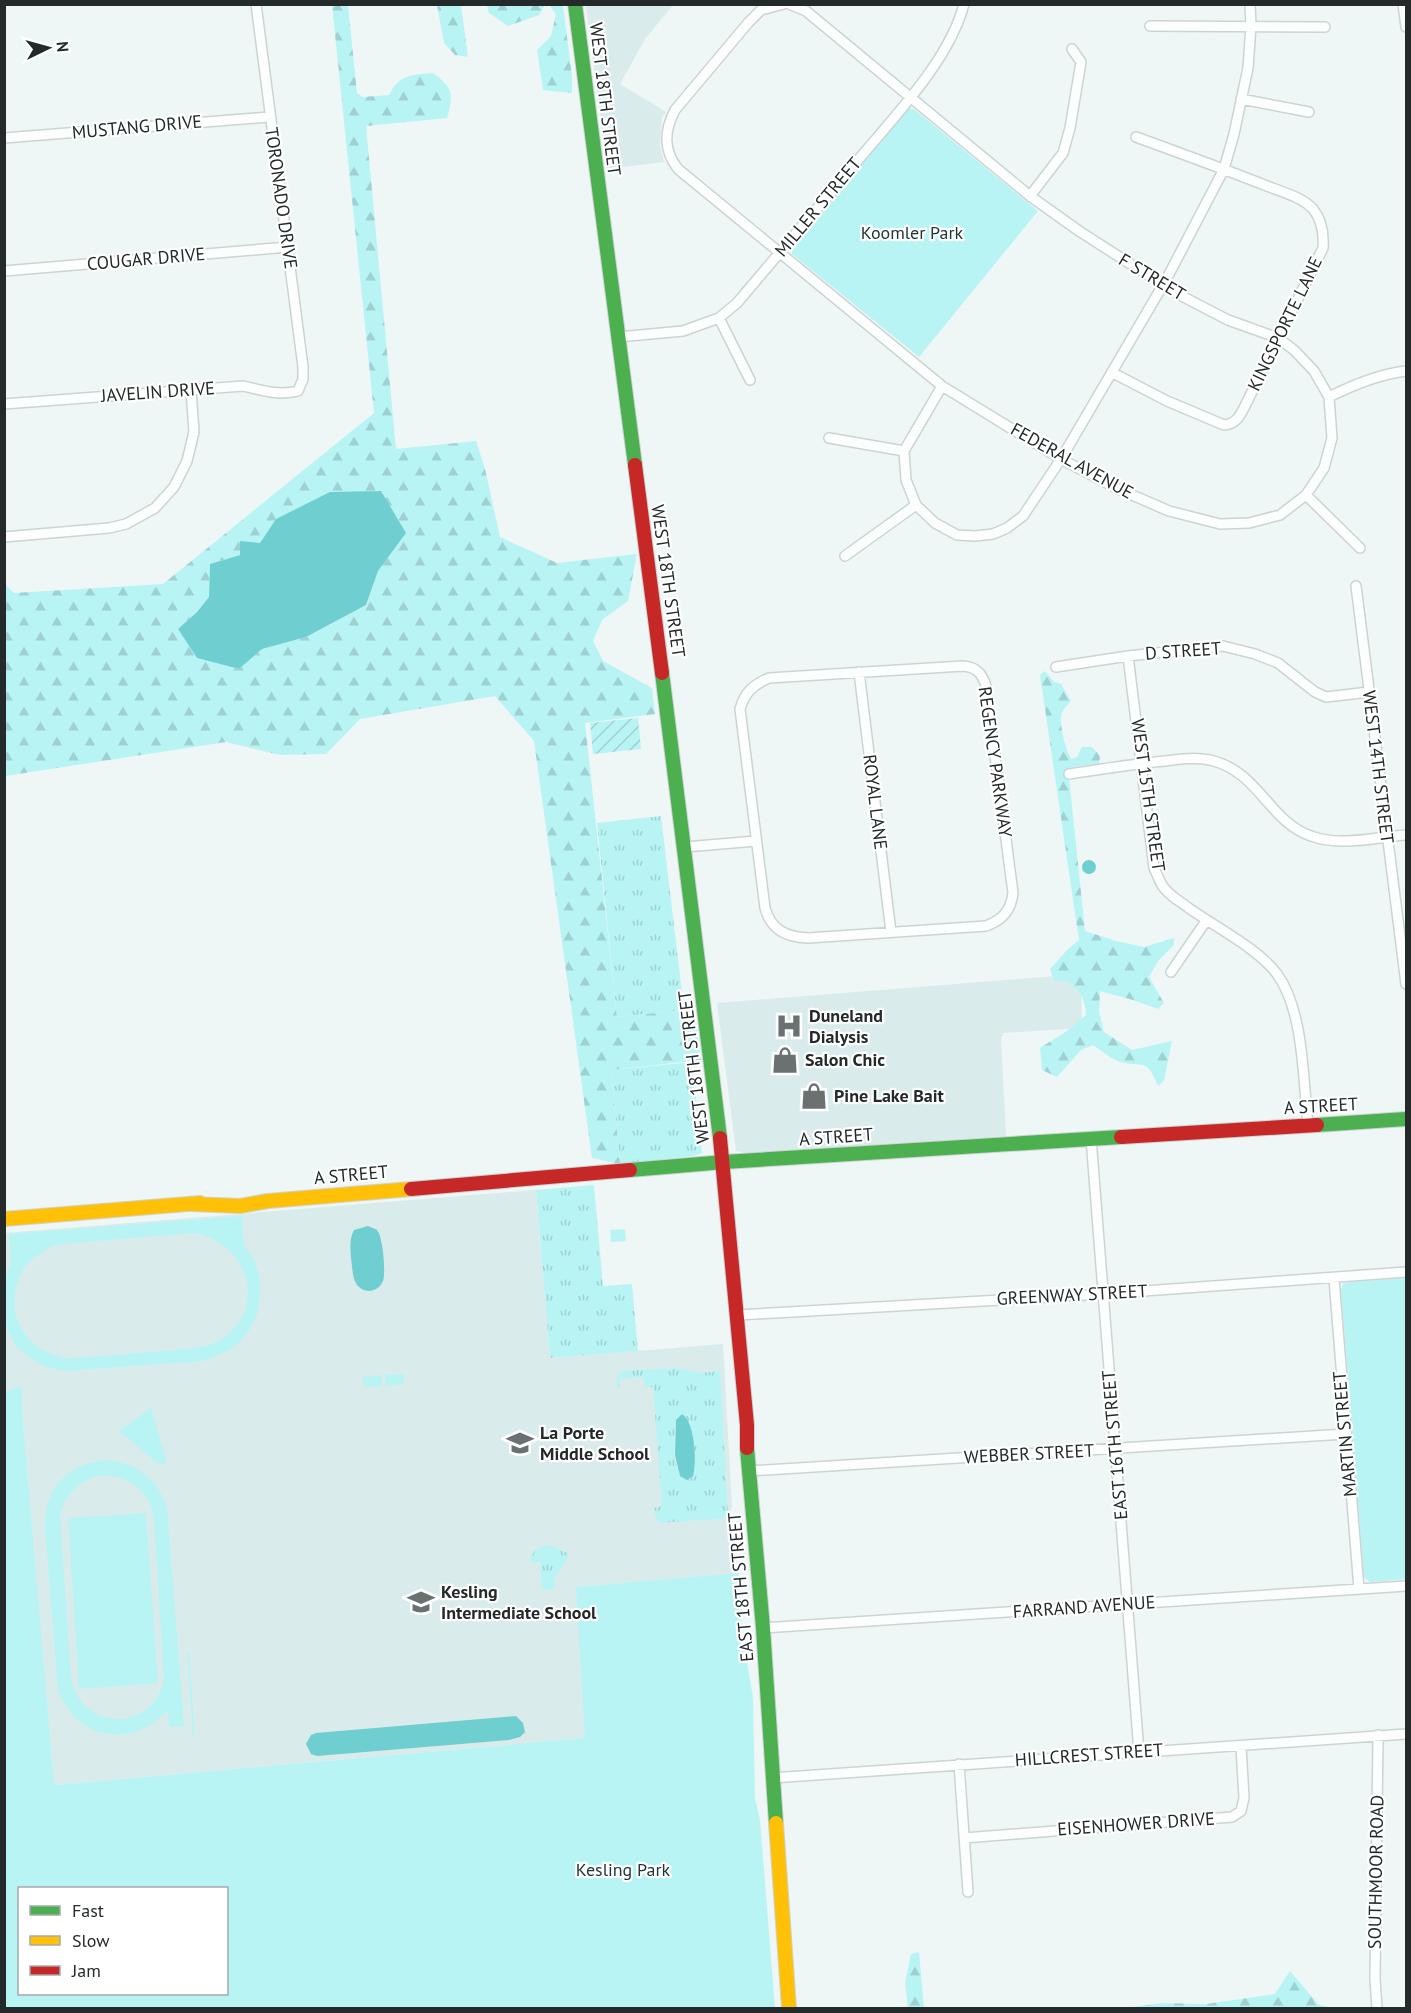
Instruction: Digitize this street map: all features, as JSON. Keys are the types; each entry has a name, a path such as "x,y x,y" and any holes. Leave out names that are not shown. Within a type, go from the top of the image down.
{"street":[{"name":"TORONADO DRIVE","path":"256,4 303,367 303,379 298,391"},
{"name":"WEST 18TH STREET","path":"574,4 724,1162"},
{"name":"FEDERAL AVENUE","path":"784,4 761,10 675,110 669,121 666,136 670,159 678,169 942,386 1061,459 1116,488 1169,511 1220,524 1249,523 1280,515 1306,495 1323,468 1332,438 1329,397"},
{"name":"F STREET","path":"789,4 802,8 1030,196 1116,256 1174,292 1228,320 1278,338 1294,350 1314,371 1329,397"},
{"name":"MILLER STREET","path":"618,337 682,331 719,318 737,303 911,96 944,52 957,28 964,4"},
{"path":"942,386 904,451 906,480 916,505 935,523 957,535 993,534 1007,528 1023,516 1061,459 1163,285 1224,169 1248,68 1250,4"},
{"path":"1403,4 1407,27"},
{"path":"1150,26 1324,27"},
{"path":"1030,196 1063,153 1070,128 1081,62 1072,49"},
{"path":"1241,99 1309,112"},
{"name":"MUSTANG DRIVE","path":"4,138 269,117"},
{"name":"KINGSPORTE LANE","path":"1113,372 1167,401 1224,425 1231,424 1239,418 1323,248 1324,236 1320,222 1313,209 1302,200 1136,138"},
{"name":"COUGAR DRIVE","path":"4,271 288,248"},
{"path":"719,318 750,380"},
{"path":"1329,397 1391,372 1407,371"},
{"name":"JAVELIN DRIVE","path":"4,404 243,386 274,393 298,391"},
{"path":"4,537 109,528 126,524 155,508 174,487 187,461 194,432 191,390"},
{"path":"298,391 306,400"},
{"path":"829,438 904,451"},
{"path":"1306,495 1360,548"},
{"path":"845,556 916,505"},
{"name":"WEST 14TH STREET","path":"1356,586 1407,984"},
{"name":"D STREET","path":"1056,667 1128,656 1223,646 1255,654 1278,663 1315,692 1326,697 1369,693"},
{"name":"WEST 15TH STREET","path":"1128,656 1154,868 1163,886 1206,921 1257,954 1277,974 1285,988 1298,1028 1308,1125"},
{"name":"REGENCY PARKWAY","path":"963,666 971,667 983,677 987,686 1013,893 1012,901 1002,918 986,926 808,938 789,936 776,929 767,918 740,709 743,698 755,684 769,678 859,672 963,666"},
{"name":"ROYAL LANE","path":"859,672 891,932"},
{"path":"1069,774 1191,758 1210,760 1228,766 1253,784 1288,825 1311,836 1329,840 1345,840 1407,835"},
{"path":"685,848 756,841"},
{"path":"1171,972 1206,921"},
{"name":"A STREET","path":"4,1219 192,1204 251,1206 268,1201 724,1162 1407,1119"},
{"name":"EAST 16TH STREET","path":"1091,1138 1139,1752"},
{"name":"EAST 18TH STREET","path":"724,1162 763,1628 789,2008"},
{"name":"GREENWAY STREET","path":"738,1315 1103,1294 1407,1272"},
{"name":"MARTIN STREET","path":"1334,1279 1359,1589"},
{"name":"WEBBER STREET","path":"749,1471 1345,1434"},
{"name":"FARRAND AVENUE","path":"763,1628 1407,1586"},
{"name":"HILLCREST STREET","path":"772,1778 1407,1734"},
{"name":"SOUTHMOOR ROAD","path":"1377,2008 1375,1979 1378,1736"},
{"name":"EISENHOWER DRIVE","path":"964,1838 1232,1817 1241,1810 1245,1798 1241,1746"},
{"path":"959,1764 968,1892"}],"shaded area":[{"path":"586,5 673,5 645,39 620,84 666,112 662,117 660,146 664,162 607,169"},
{"path":"381,491 406,533 378,571 366,605 306,637 262,649 239,669 197,658 178,629 197,612 209,597 210,564 240,555 240,541 260,543 276,519 330,492"},
{"path":"1086,860 1092,860 1096,867 1092,874 1086,874 1082,870 1082,864"},
{"path":"1081,974 1082,1028 1003,1033 1001,1040 1006,1136 747,1153 736,1151 717,1003"},
{"path":"536,1190 550,1358 723,1344 732,1506 730,1515 733,1574 577,1587 586,1738 53,1785 22,1386 5,1392 5,1233"},
{"path":"368,1226 377,1230 379,1234 384,1263 383,1281 378,1288 371,1291 363,1290 356,1283 350,1248 354,1230"},
{"path":"682,1414 690,1425 695,1452 693,1476 687,1480 680,1476 675,1455 676,1420"},
{"path":"516,1716 523,1723 525,1732 520,1737 509,1740 317,1756 311,1754 306,1744 311,1735 316,1733"}],"green space":[{"path":"487,4 545,5 539,15 508,26 489,13"},
{"path":"332,5 348,5 357,93 363,97 389,95 402,79 418,74 433,73 448,87 451,97 447,118 366,126 396,449 476,441 485,469 500,537 557,563 637,554 628,601 602,620 593,641 603,661 652,688 655,714 585,723 617,1017 684,1010 695,1015 701,1060 611,1070 620,1164 592,1158 534,741 495,696 360,719 326,754 280,755 226,742 5,776 4,583 14,593 163,584 374,413","holes":["276,519 406,533 378,571 366,605 306,637 262,649 239,669 197,658 178,629 197,612 209,597 210,564 240,555 260,543"]},
{"path":"437,5 461,5 468,57 455,55 444,43"},
{"path":"549,5 563,6 572,93 543,90 537,50 551,36 556,14"},
{"name":"Koomler Park","path":"910,108 1038,211 919,357 792,254 792,250"},
{"path":"1045,671 1054,682 1061,684 1071,701 1063,710 1061,717 1061,727 1070,756 1072,759 1077,757 1082,747 1092,747 1100,756 1099,763 1068,768 1085,931 1144,947 1174,938 1174,945 1158,961 1149,977 1164,1003 1158,1009 1100,991 1099,1012 1104,1032 1132,1050 1172,1041 1164,1080 1158,1086 1146,1066 1115,1060 1093,1045 1081,1050 1057,1077 1042,1070 1040,1048 1067,1031 1086,1015 1085,1004 1079,993 1068,981 1054,981 1050,969 1079,940 1040,675"},
{"path":"638,718 641,749 593,754 590,723"},
{"path":"661,816 684,1010 617,1017 597,823"},
{"path":"692,1062 702,1153 620,1164 611,1070"},
{"path":"594,1185 603,1286 632,1284 638,1351 550,1358 536,1190"},
{"path":"242,1216 244,1245 254,1259 259,1274 261,1288 257,1315 240,1342 228,1351 203,1361 65,1371 46,1367 16,1346 5,1325 5,1276 11,1263 9,1234","holes":["194,1233 213,1239 228,1250 239,1263 246,1279 248,1295 244,1312 235,1327 212,1344 188,1349 64,1358 40,1349 27,1337 15,1314 15,1292 23,1269 32,1259 50,1247 61,1244"]},
{"path":"625,1229 626,1241 611,1242 610,1230"},
{"path":"1406,1278 1406,1579 1370,1582 1364,1577 1341,1290 1343,1284 1349,1282"},
{"path":"676,1368 700,1373 720,1371 728,1518 660,1523 655,1517 654,1508 662,1506 653,1387 645,1387 643,1377 620,1379 619,1388 617,1387 617,1377 621,1371","holes":["675,1424 692,1432 695,1464 693,1476 680,1476 675,1457"]},
{"path":"404,1374 404,1384 386,1386 385,1375"},
{"path":"382,1375 382,1386 364,1387 363,1377"},
{"name":"Kesling Park","path":"22,1386 22,1409 54,1785 585,1738 576,1587 739,1573 742,1631 753,1698 755,1798 760,1820 775,2008 5,2008 4,1392"},
{"path":"151,1408 165,1456 166,1462 162,1465 119,1431"},
{"path":"110,1460 120,1462 146,1475 158,1489 167,1507 184,1726 169,1727 168,1710 154,1723 138,1731 106,1734 91,1729 78,1720 66,1707 58,1690 45,1529 46,1514 54,1489 62,1480 82,1465","holes":["98,1476 108,1476 135,1485 147,1499 154,1518 164,1680 157,1698 146,1710 132,1717 116,1719 101,1716 88,1708 77,1695 71,1677 60,1515 69,1495 78,1485"]},
{"path":"146,1513 158,1683 79,1689 68,1518"},
{"path":"546,1545 568,1553 554,1582 554,1589 542,1590 540,1562 531,1563 530,1559 535,1550"},
{"path":"187,1653 189,1653 195,1736 193,1736"},
{"path":"919,1952 924,2008 908,2008 905,1983 911,1954"},
{"path":"1290,1971 1318,2004 1331,2008 1125,2008 1162,2003 1206,2004 1275,1994"}],"traffic: fast":[{"path":"575,4 635,465"},
{"path":"662,673 720,1138"},
{"path":"1317,1125 1406,1119"},
{"path":"630,1170 1121,1137"},
{"path":"747,1448 763,1628 776,1823"}],"traffic: slow":[{"path":"192,1204 240,1206 268,1201 411,1189"},
{"path":"4,1219 200,1203"},
{"path":"776,1823 789,2008"}],"traffic: jam":[{"path":"635,465 662,673"},
{"path":"1121,1137 1317,1125"},
{"path":"720,1138 747,1425 747,1448"},
{"path":"411,1189 630,1170"}],"place":[{"name":"Duneland Dialysis","path":"789,1026"},
{"name":"Salon Chic","path":"785,1060"},
{"name":"Pine Lake Bait","path":"814,1096"},
{"name":"La Porte Middle School","path":"520,1443"},
{"name":"Kesling Intermediate School","path":"421,1602"}]}
